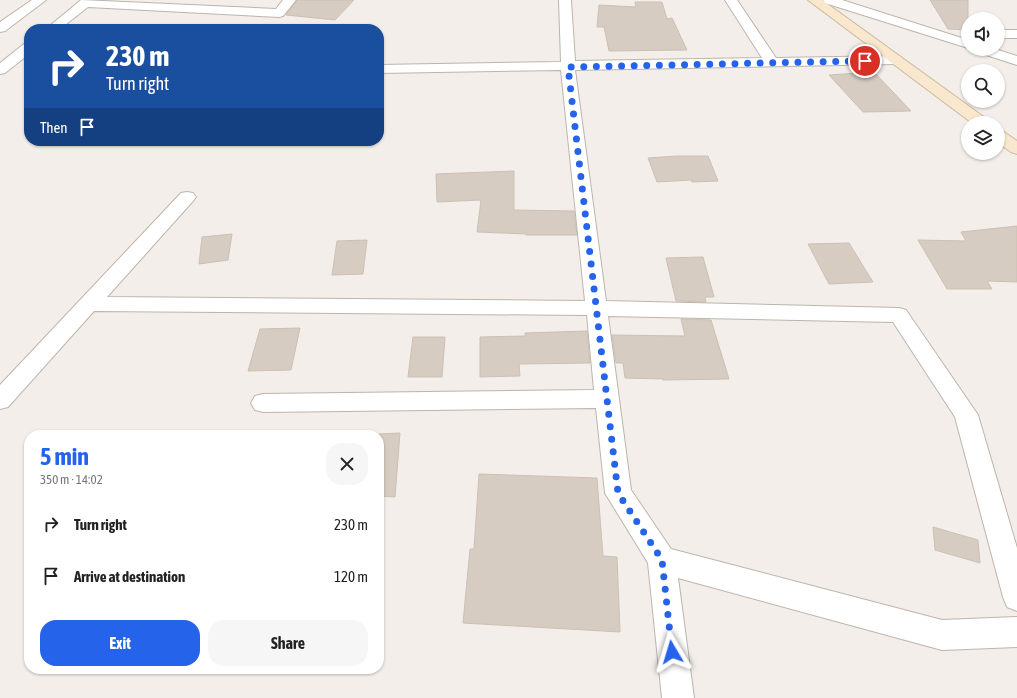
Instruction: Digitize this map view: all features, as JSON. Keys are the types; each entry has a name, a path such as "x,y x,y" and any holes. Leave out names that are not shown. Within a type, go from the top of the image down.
{"main road":[{"path":"814,0 972,116"},
{"path":"1005,140 1017,149"}],"street":[{"path":"0,28 40,0"},
{"path":"58,24 87,1 279,12 290,0"},
{"path":"565,0 568,67 618,493 662,560 678,698"},
{"path":"732,0 772,63"},
{"path":"829,0 961,42"},
{"path":"933,32 961,33"},
{"path":"1005,34 1017,34"},
{"path":"0,70 24,51"},
{"path":"1001,56 1017,62"},
{"path":"384,69 568,67 896,60"},
{"path":"0,400 187,197"},
{"path":"88,304 596,308 899,315 966,415 1017,597"},
{"path":"262,403 607,399"},
{"path":"662,560 942,635 1017,632"}],"building":[{"path":"297,0 354,0 335,20 286,15"},
{"path":"930,0 968,0 968,12 961,12 961,30 948,29"},
{"path":"635,2 662,2 667,19 672,18 687,50 609,51 604,27 597,27 599,5 636,7"},
{"path":"874,72 911,111 863,112 829,75"},
{"path":"708,156 718,181 692,182 691,180 657,182 648,158"},
{"path":"514,171 514,210 574,211 577,235 526,235 477,232 481,200 437,202 436,174"},
{"path":"1017,226 1017,282 987,281 992,289 947,289 918,240 966,241 961,232"},
{"path":"232,234 228,260 199,264 202,237"},
{"path":"367,240 363,274 332,275 337,241"},
{"path":"849,243 873,282 829,284 808,244"},
{"path":"703,257 714,297 705,297 706,302 676,301 666,258"},
{"path":"681,319 711,320 729,379 663,380 625,378 623,363 616,363 612,335 685,336"},
{"path":"300,328 291,370 248,371 260,329"},
{"path":"587,331 590,363 519,364 520,376 480,377 480,337 525,336 525,333"},
{"path":"413,337 445,337 442,377 408,377"},
{"path":"400,433 395,497 384,496 384,434"},
{"path":"479,474 597,478 603,556 617,557 620,632 463,623 470,549 474,549"},
{"path":"933,527 978,540 980,563 935,550"}],"route":[{"path":"672,652 662,560 618,493 568,67 865,61"}]}
